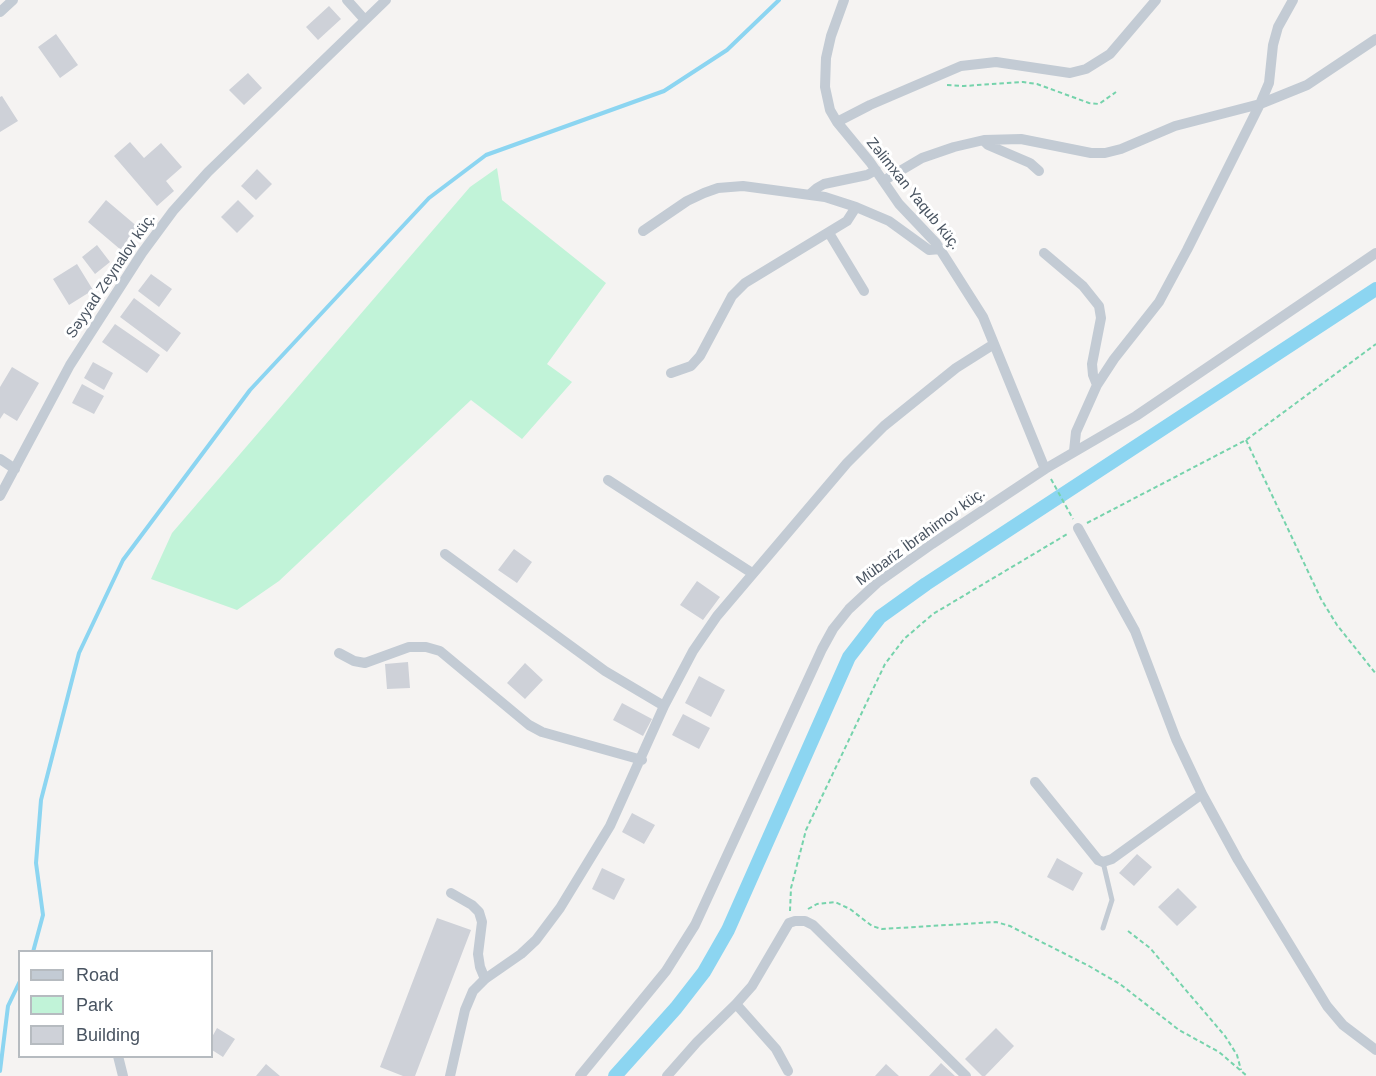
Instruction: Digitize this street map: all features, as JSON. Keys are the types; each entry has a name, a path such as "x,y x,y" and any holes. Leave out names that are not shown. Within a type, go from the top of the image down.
{"street":[{"path":"0,12 13,0"},
{"path":"347,0 365,20"},
{"name":"Səyyad Zeynalov küç.","path":"0,496 70,364 141,253 173,211 208,172 386,0"},
{"name":"Zəlimxan Yaqub küç.","path":"844,0 826,58 827,100 837,122 876,170 899,204 941,249 983,317 1045,469"},
{"path":"837,122 934,77 975,63 996,62 1070,73 1086,69 1110,54 1156,0"},
{"path":"1074,451 1080,423 1097,385 1114,359 1159,302 1260,104 1269,82 1273,45 1278,27 1293,0"},
{"path":"883,181 922,158 984,140 1021,140 1091,153 1105,153 1121,149 1175,126 1260,104 1307,85 1376,39"},
{"path":"984,140 988,145 1030,163 1039,171"},
{"path":"809,195 824,184 867,175 876,170"},
{"path":"643,231 687,201 718,188 743,186 825,197 889,221 929,250 941,249"},
{"path":"671,374 691,366 700,357 732,296 746,283 847,221 856,207"},
{"path":"829,232 864,291"},
{"path":"1044,253 1083,286 1099,306 1101,318 1092,364 1097,385"},
{"name":"Mübariz İbrahimov küç.","path":"580,1076 666,971 695,925 822,649 833,629 849,609 877,583 932,543 1045,469 1136,416 1376,254"},
{"path":"450,1076 465,1010 473,991 536,940 560,908 610,826 642,760 664,706 693,651 717,616 847,463 884,426 956,368 994,344"},
{"path":"0,459 15,469"},
{"path":"608,480 752,573"},
{"path":"1078,528 1135,631 1176,739 1202,794 1238,860 1327,1006 1343,1025 1376,1050"},
{"path":"445,554 605,671 664,706"},
{"path":"339,652 354,661 365,663 409,648 426,647 440,651 529,725 542,732 642,760"},
{"path":"1035,782 1098,860 1103,862 1112,859 1202,794"},
{"path":"451,893 472,905 479,912 482,922 478,954 485,979"},
{"path":"667,1076 752,986 789,923 804,921 813,925 966,1076"},
{"path":"736,1004 776,1049 788,1071"},
{"path":"118,1058 123,1076"}],"lane":[{"path":"1103,862 1112,900 1103,928"}],"path":[{"path":"934,77 951,86 1023,82 1037,84 1089,103 1099,104 1116,92"},
{"path":"789,923 791,888 806,830 885,663 904,639 933,614 1078,528 1246,440 1376,344"},
{"path":"1246,440 1321,599 1337,625 1376,674"},
{"path":"1045,469 1078,528"},
{"path":"789,923 804,910 817,904 835,902 882,930 996,922 1010,926 1120,984 1179,1030 1219,1052 1247,1076"},
{"path":"1128,931 1150,948 1225,1036 1236,1055 1241,1070"}],"green space":[{"path":"497,168 502,200 606,283 547,364 572,382 522,439 471,400 279,581 237,610 151,579 172,533 470,187"}],"building":[{"path":"329,6 341,19 318,40 306,27"},
{"path":"56,34 78,65 60,78 38,47"},
{"path":"248,73 262,88 244,105 229,90"},
{"path":"2,96 18,121 0,132 0,97"},
{"path":"130,142 144,158 161,143 182,167 166,181 174,191 157,206 114,156"},
{"path":"257,169 272,184 256,200 241,186"},
{"path":"106,200 139,228 121,250 88,222"},
{"path":"238,200 254,216 237,233 221,217"},
{"path":"97,245 110,262 95,274 82,257"},
{"path":"77,264 93,290 69,305 53,279"},
{"path":"151,274 172,289 159,307 138,291"},
{"path":"134,298 181,333 167,352 120,317"},
{"path":"115,324 160,355 147,373 102,342"},
{"path":"93,362 113,373 104,390 84,378"},
{"path":"12,367 39,383 17,421 4,413 0,419 0,387"},
{"path":"82,384 104,396 94,414 72,403"},
{"path":"514,549 532,562 517,583 498,570"},
{"path":"697,581 720,597 703,620 680,605"},
{"path":"408,662 410,688 387,689 385,664"},
{"path":"525,663 543,680 525,699 507,683"},
{"path":"699,676 725,690 711,717 685,703"},
{"path":"622,703 652,719 643,736 613,720"},
{"path":"683,714 710,728 699,749 672,735"},
{"path":"632,813 655,825 644,844 622,832"},
{"path":"1137,854 1152,867 1134,886 1119,873"},
{"path":"1057,858 1083,873 1073,891 1047,877"},
{"path":"602,868 625,879 614,900 592,889"},
{"path":"1178,888 1197,907 1177,926 1158,907"},
{"path":"437,918 471,930 415,1076 403,1076 380,1067"},
{"path":"217,1028 235,1039 223,1057 213,1051 213,1035"},
{"path":"996,1028 1014,1046 985,1076 982,1076 965,1059"},
{"path":"941,1063 955,1076 929,1076"},
{"path":"266,1064 280,1076 256,1076"},
{"path":"886,1064 899,1076 875,1076"}],"waterway":[{"path":"34,950 43,915 36,863 41,800 79,653 123,560 250,390 429,198 486,155 664,91 727,50 779,0"},
{"path":"615,1076 676,1008 704,972 728,930 849,657 880,617 926,584 1376,289"},
{"path":"0,1071 8,1006 18,985"}]}
